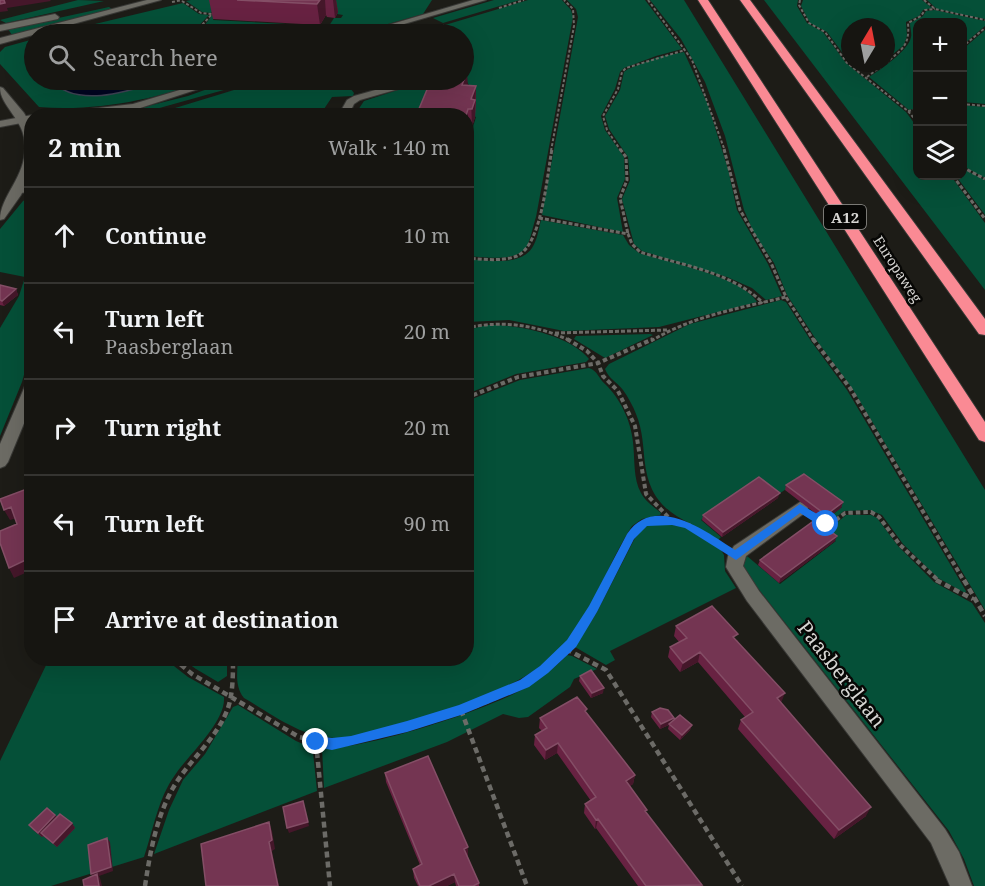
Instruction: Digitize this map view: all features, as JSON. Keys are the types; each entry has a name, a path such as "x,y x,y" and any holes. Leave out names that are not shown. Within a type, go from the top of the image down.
{"highway":[{"name":"Europaweg","path":"703,0 985,436"},
{"name":"Europaweg","path":"746,0 985,330"}],"street":[{"path":"0,28 134,0"},
{"path":"65,24 157,0"},
{"path":"397,24 482,0"},
{"path":"0,41 24,35"},
{"path":"0,90 24,115"},
{"path":"118,108 134,106 188,90"},
{"path":"347,108 350,102 357,98 385,90"},
{"path":"0,124 24,119"},
{"path":"0,216 19,190 24,175"},
{"path":"19,190 24,190"},
{"path":"0,462 24,405"},
{"path":"736,556 800,508"},
{"name":"Paasberglaan","path":"736,556 734,567 753,596 938,836 961,886"}],"path":[{"path":"181,0 201,13 212,14 203,24"},
{"path":"474,258 508,258 520,255 530,247 539,218 574,26 573,9 564,0"},
{"path":"648,0 685,50 710,105 731,168 740,210 771,263 786,297 814,341 849,388 985,616"},
{"path":"800,0 799,5 808,23 825,32 848,63 913,117"},
{"path":"924,0 935,9"},
{"path":"895,55 906,45 909,36 908,22 921,16 924,10 935,9 985,20"},
{"path":"967,44 985,28"},
{"path":"685,50 626,68 622,72 618,89 603,116 607,130 626,157 627,180 620,198 628,234 632,244 640,252 725,278 749,289 764,303"},
{"path":"867,77 874,72"},
{"path":"967,104 985,106"},
{"path":"908,111 913,110"},
{"path":"967,169 985,179"},
{"path":"956,180 985,219"},
{"path":"539,218 628,234"},
{"path":"474,395 518,377 598,363 635,349 668,330 703,317 786,297"},
{"path":"474,325 508,322 561,334 668,330"},
{"path":"548,332 581,347 592,355 603,376 618,391 635,426 646,494 672,521"},
{"path":"800,508 826,524 832,523 845,513 871,512 879,517 900,545 936,580 974,600"},
{"path":"182,666 192,674 299,737 332,744 351,741 461,710 524,684 566,650 593,609 636,528 645,522 672,521 697,530 736,556"},
{"path":"566,650 606,670 742,886"},
{"path":"145,886 148,858 164,809 179,777 215,731 231,697 233,666"},
{"path":"461,710 527,886"},
{"path":"316,742 330,886"}],"green space":[{"path":"78,0 104,1 6,23 0,20"},
{"path":"432,0 423,14 388,24 330,24 334,18 341,18 343,15 337,14 338,12 219,3 211,13 202,12 186,1"},
{"path":"494,0 520,0 443,23 433,18"},
{"path":"528,0 562,0 571,10 573,17 536,217 527,246 516,255 499,258 474,257 474,124 476,117 474,116 474,110 476,103 464,101 467,90 474,90 474,24 448,24"},
{"path":"567,0 645,0 682,49 624,68 620,72 615,89 601,116 605,130 624,157 625,179 617,198 623,232 542,215 578,17 576,9"},
{"path":"650,0 684,0 985,490 985,610 852,388 787,295 774,263 754,233 744,210 725,136 705,82 681,39"},
{"path":"764,0 798,0 797,6 807,23 823,32 841,56 841,72 857,72 906,112 913,122 913,180 954,180 985,223 985,290"},
{"path":"803,0 922,0 932,8 923,10 919,16 906,22 907,36 904,45 895,52 895,18 841,18 841,51 827,32 810,23 801,6"},
{"path":"927,0 985,0 985,19 937,9"},
{"path":"183,3 199,14 209,15 200,24 95,24"},
{"path":"109,7 112,9 54,24 31,24"},
{"path":"935,10 985,21 985,26 967,42 967,18 919,18 926,11"},
{"path":"213,14 216,14 213,20 286,24 206,24"},
{"path":"913,21 913,109 909,110 869,77 877,72 895,72 895,57 905,48 911,37 910,23"},
{"path":"24,26 24,32 12,35 8,29"},
{"path":"985,30 985,104 967,102 967,46"},
{"path":"24,42 24,90 72,90 86,95 126,90 178,90 104,106 39,107 0,64 0,52 5,47"},
{"path":"684,52 708,105 728,169 737,210 768,264 782,296 766,300 752,288 727,277 642,251 634,244 622,199 630,180 628,157 609,129 605,116 620,90 624,72 658,57"},
{"path":"205,90 224,90 159,108 140,108"},
{"path":"234,90 352,90 354,93 353,96 332,97 325,108 175,108"},
{"path":"398,90 429,90 423,108 359,108 364,101"},
{"path":"967,105 985,107 985,178 967,168"},
{"path":"967,171 985,180 985,215 959,180 967,180"},
{"path":"23,201 24,277 0,272 0,229"},
{"path":"541,220 623,235 629,245 639,253 721,278 749,293 757,302 659,327 564,331 509,320 474,322 474,260 502,261 519,258 532,248"},
{"path":"24,280 24,375 0,436 0,328 19,296"},
{"path":"781,300 786,302 847,390 966,591 965,593 938,578 903,544 882,515 870,510 844,511 826,522 842,507 802,478 776,496 758,482 701,520 721,537 718,540 671,512 654,494 645,464 636,414 621,387 605,369 609,364 690,324"},
{"path":"499,325 542,333 569,343 589,359 586,362 516,374 474,391 474,328"},
{"path":"653,335 605,358 574,339 576,336"},
{"path":"592,369 624,410 632,434 638,487 645,499 661,513 642,519 632,526 594,600 567,642 547,661 496,691 437,713 351,737 336,738 308,733 282,721 244,698 238,685 238,666 474,666 474,398 520,380"},
{"path":"846,515 871,515 877,518 898,546 934,582 972,603 985,623 985,886 974,886 964,859 949,831 742,568 742,562 747,556 780,584 836,541 816,527 821,523 835,524"},
{"path":"658,523 687,527 721,550 724,555 725,571 736,588 610,651 615,660 606,665 575,647 597,612 635,538 647,524"},
{"path":"567,655 597,669 574,679 570,687 528,717 519,718 503,714 447,742 324,788 322,748 342,747 396,735 485,706 527,687"},
{"path":"46,666 174,666 188,677 224,697 223,707 213,727 181,767 164,794 144,857 51,886 0,886 0,761"},
{"path":"192,666 227,666 227,676 218,682"},
{"path":"238,705 308,746 313,752 317,791 154,854 169,810 183,780 205,754 233,707"}],"water":[{"path":"65,90 128,90 105,95 75,94"}],"building":[{"path":"237,0 320,0 317,4"},
{"path":"474,86 476,86 471,99 475,100 472,108 419,108 427,90 474,90"},
{"path":"0,285 16,289 2,301 0,300"},
{"path":"804,474 843,502 826,515 786,485"},
{"path":"759,477 780,493 723,532 703,515"},
{"path":"24,490 24,561 9,568 0,543 0,531 17,524 11,507 4,510 0,499"},
{"path":"815,520 837,536 781,577 760,560"},
{"path":"712,606 738,634 733,637 785,693 777,698 871,807 839,830 741,720 753,712 700,652 683,663 670,647 687,638 676,626"},
{"path":"591,670 604,688 592,693 580,676"},
{"path":"577,697 587,709 585,711 635,775 626,781 647,810 645,811 702,885 646,886 585,804 596,797 558,743 546,750 535,735 547,728 540,718"},
{"path":"660,708 668,710 674,718 661,724 652,712"},
{"path":"680,715 692,725 682,735 669,724"},
{"path":"428,756 468,847 464,849 479,883 473,886 459,886 454,874 429,886 420,886 413,869 422,864 385,773"},
{"path":"303,801 308,822 287,828 283,807"},
{"path":"47,808 55,815 38,833 29,825"},
{"path":"60,814 72,823 53,843 41,833"},
{"path":"269,822 272,840 269,842 278,886 206,886 201,844"},
{"path":"107,838 111,867 91,874 88,845"},
{"path":"97,874 99,886 84,886 83,880"}],"route":[{"path":"316,742 332,744 351,741 407,726 461,710 524,684 544,670 572,643 593,609 630,537 636,528 645,522 672,521 689,525 736,556 800,508 826,524"}]}
